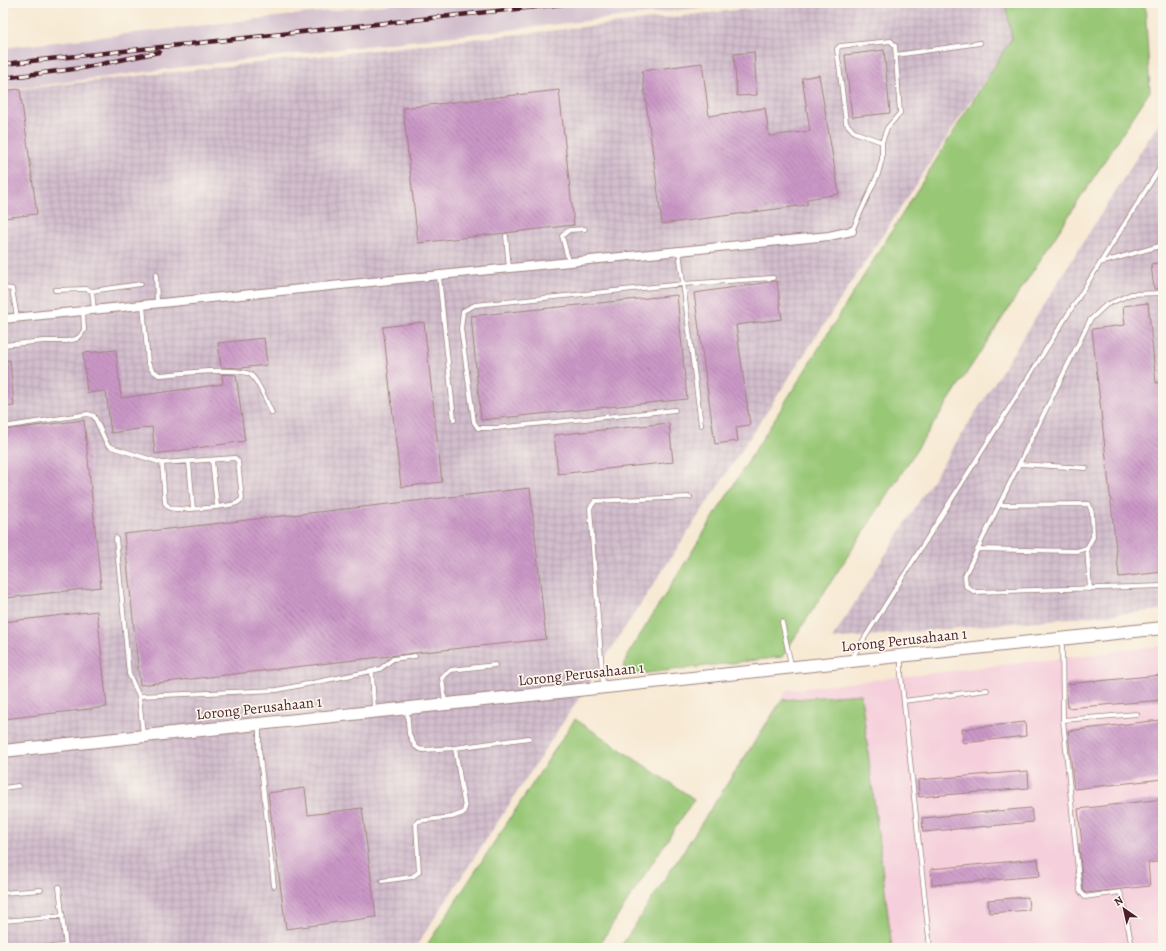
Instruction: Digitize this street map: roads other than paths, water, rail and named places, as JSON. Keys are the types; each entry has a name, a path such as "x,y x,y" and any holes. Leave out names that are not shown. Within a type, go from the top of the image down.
{"street":[{"path":"3,319 829,236 852,231"},
{"name":"Lorong Perusahaan 1","path":"3,751 1163,628"}],"lane":[{"path":"852,231 878,174 882,159 882,142 887,128 900,113 895,46 892,41 844,45 837,49 846,123 854,132 882,142"},
{"path":"896,55 980,44"},
{"path":"849,662 1163,163"},
{"path":"569,262 562,236 569,230 585,229"},
{"path":"506,236 509,268"},
{"path":"1100,263 1163,245"},
{"path":"679,251 701,424"},
{"path":"156,274 157,304"},
{"path":"439,275 454,420"},
{"path":"675,410 496,428 478,428 474,422 461,329 463,311 475,305 684,284 773,278"},
{"path":"55,290 86,289 92,291 141,284"},
{"path":"3,288 12,289 17,318"},
{"path":"92,291 94,310"},
{"path":"1163,293 1131,294 1106,305 1090,320 999,504 966,575 966,586 975,592 1163,586"},
{"path":"143,305 148,363 152,370 159,375 213,371 250,374 255,380 272,413"},
{"path":"3,345 76,339 84,330 83,311"},
{"path":"3,427 91,415 94,416 107,444 111,447 162,463 235,458 238,460 242,499 237,503 217,506 193,509 173,509 165,503 162,463"},
{"path":"212,460 217,506"},
{"path":"189,462 193,509"},
{"path":"1019,464 1086,468"},
{"path":"604,687 590,508 595,501 690,497"},
{"path":"999,504 1089,504 1092,513 1093,537 1087,548 1090,589"},
{"path":"116,538 129,674 139,696 143,736"},
{"path":"978,549 1077,551 1087,548"},
{"path":"782,622 791,668"},
{"path":"1062,639 1063,720 1080,891 1085,897 1120,892 1124,904 1132,948"},
{"path":"139,696 277,690 372,671 380,669 393,659 414,656"},
{"path":"902,656 901,675 930,948"},
{"path":"446,704 442,678 451,670 496,665"},
{"path":"372,671 374,712"},
{"path":"904,701 987,690"},
{"path":"406,708 409,734 415,746 419,749 455,748 529,738"},
{"path":"1063,720 1137,714"},
{"path":"259,724 259,748 274,886"},
{"path":"382,881 412,877 419,872 416,824 418,821 452,817 463,813 465,808 455,748"},
{"path":"3,788 18,786"},
{"path":"35,948 66,947 60,887"},
{"path":"3,893 41,890"},
{"path":"3,921 63,916"}],"railway":[{"path":"3,64 572,3"},
{"path":"3,78 82,68 159,52"}]}
